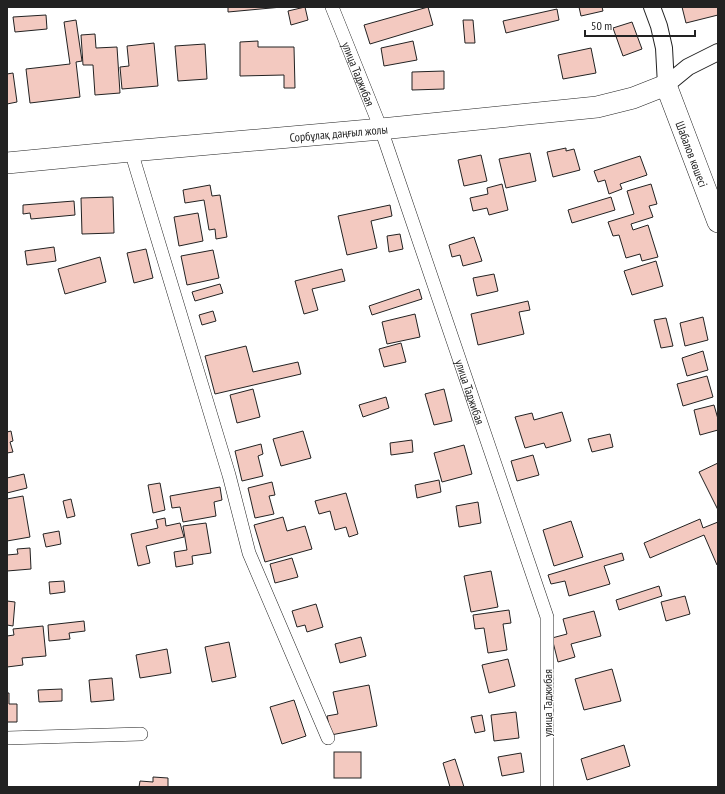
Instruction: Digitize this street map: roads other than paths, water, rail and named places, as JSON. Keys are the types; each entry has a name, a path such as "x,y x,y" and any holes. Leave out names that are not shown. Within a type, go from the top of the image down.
{"main road":[{"name":"Сорбұлақ даңғыл жолы","path":"7,163 381,129 597,107 633,98 666,85"},
{"name":"Шабалов көшесі","path":"666,85 718,222"}],"street":[{"name":"улица Таджибая","path":"332,7 381,129 547,617 547,787"},
{"path":"652,7 659,26 664,48 666,85"},
{"path":"666,85 688,67 718,52"},
{"path":"131,151 229,475 249,553 328,738"},
{"path":"7,738 141,734"}]}
